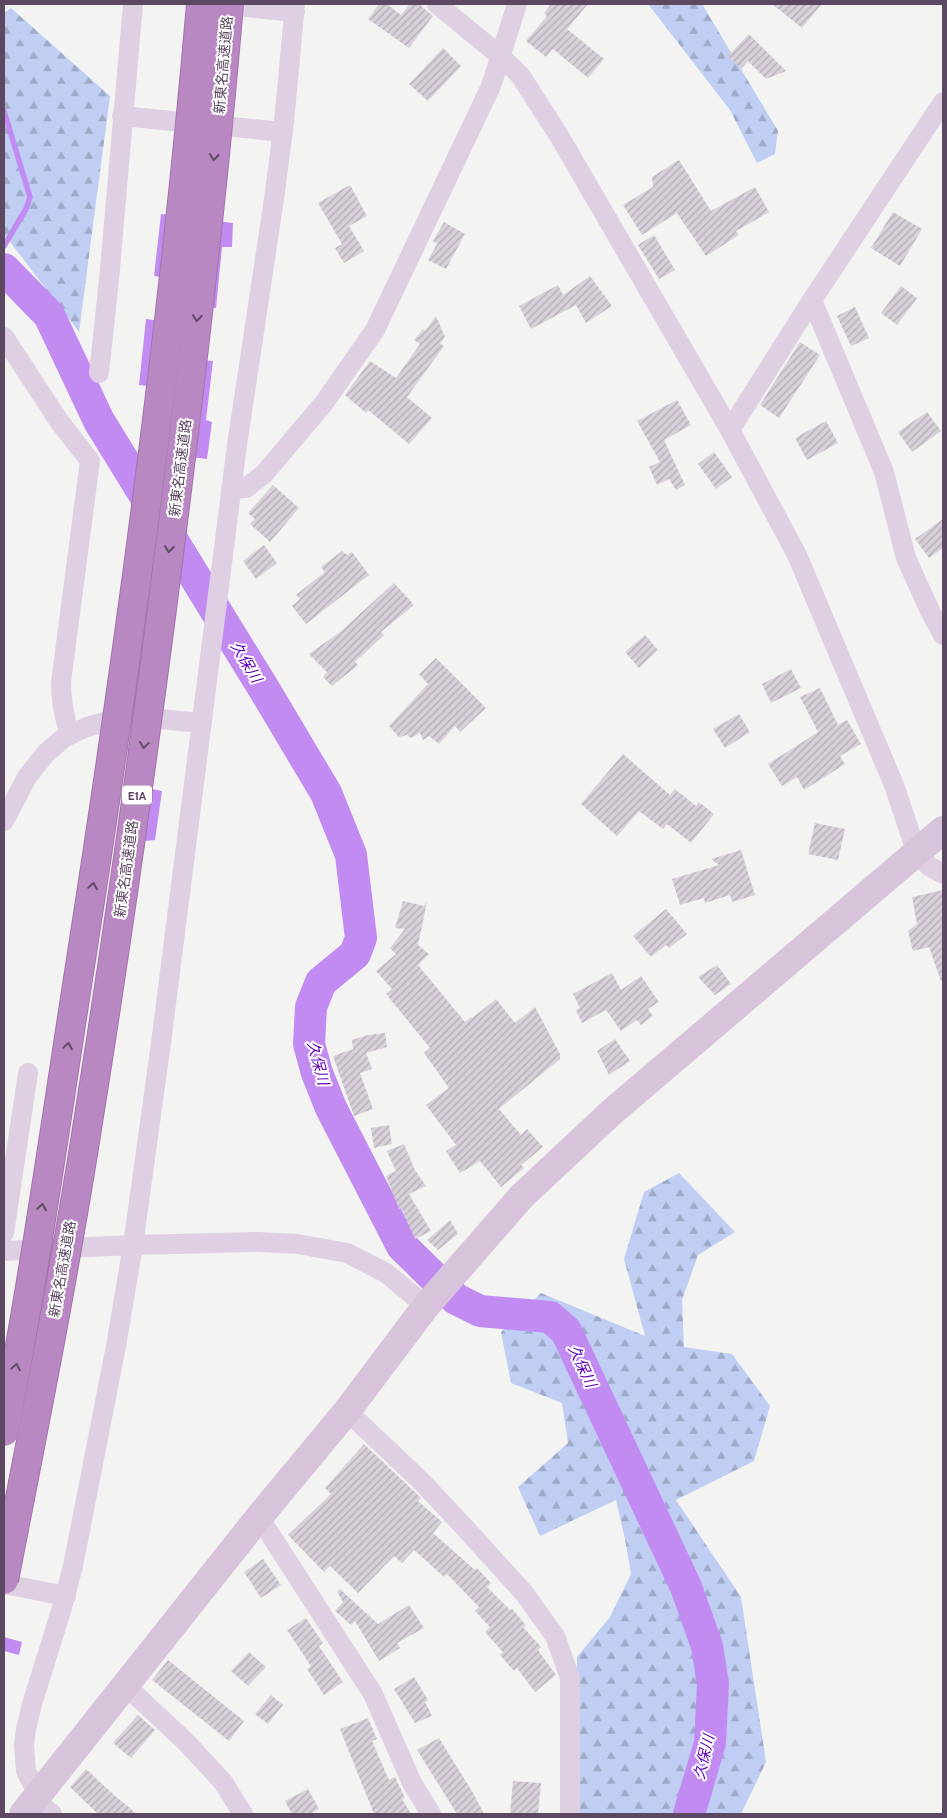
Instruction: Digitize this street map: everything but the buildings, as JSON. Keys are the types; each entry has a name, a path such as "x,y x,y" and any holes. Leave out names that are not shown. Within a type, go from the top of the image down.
{"highway":[{"name":"新東名高速道路","path":"4,1432 58,1112 112,759 158,406 193,95 201,4"},
{"name":"新東名高速道路","path":"4,1582 43,1378 89,1118 142,759 187,412 229,4"}],"street":[{"path":"99,373 133,4"},
{"path":"37,1805 34,1787 26,1771 25,1737 32,1704 66,1596 83,1521 133,1245 161,1043 231,489 283,132 295,8 212,4"},
{"path":"437,4 499,55 520,75 558,134 730,430 798,555 894,785 917,854 929,866 943,874"},
{"path":"231,489 246,488 264,474 324,404 375,330 491,86 499,55 517,4"},
{"path":"730,430 812,300 943,102"},
{"path":"122,116 283,132"},
{"path":"812,300 884,472 906,558 943,635"},
{"path":"4,337 59,421 90,461 61,682 61,699 70,735"},
{"path":"4,821 27,777 46,754 70,735 88,727 113,720 138,717 202,723"},
{"path":"37,1805 126,1686 259,1517 347,1411 430,1302 522,1196 613,1111 943,830"},
{"path":"4,1234 28,1073"},
{"path":"4,1251 258,1242 298,1244 347,1253 386,1273 430,1302"},
{"path":"347,1411 422,1482 466,1529 524,1593 555,1636 570,1678 570,1814"},
{"path":"259,1517 373,1694 412,1783 430,1814"},
{"path":"4,1582 66,1596"},
{"path":"126,1686 186,1742 224,1782 244,1814"}],"green space":[{"path":"648,4 702,4 778,131 775,154 757,163 730,110"},
{"path":"11,8 110,96 79,332 4,234 4,13"},
{"path":"679,1173 735,1232 698,1255 682,1300 684,1347 732,1354 770,1406 754,1461 676,1500 741,1597 766,1762 741,1814 578,1814 577,1657 610,1617 631,1574 616,1500 540,1536 518,1487 568,1443 562,1403 511,1383 501,1332 541,1293 645,1336 624,1259 644,1192"}],"shaded area":[{"path":"161,214 233,223 232,247 222,247 216,308 192,307 194,282 154,276"},
{"path":"146,319 175,323 171,358 213,361 206,420 212,422 207,459 167,454 161,443 163,429 174,429 178,390 139,385"},
{"path":"127,784 162,791 155,840 145,841 140,875 113,872"},
{"path":"4,1637 22,1642 19,1655 4,1651"}],"waterway":[{"path":"4,111 30,197 26,209 4,246"},
{"name":"久保川","path":"4,269 49,315 99,421 326,793 351,855 361,938 355,954 321,982 311,1007 309,1044 317,1073 331,1108 402,1246 456,1299 480,1311 550,1317 566,1331 686,1587 707,1646 713,1684 710,1743 689,1814"}]}
